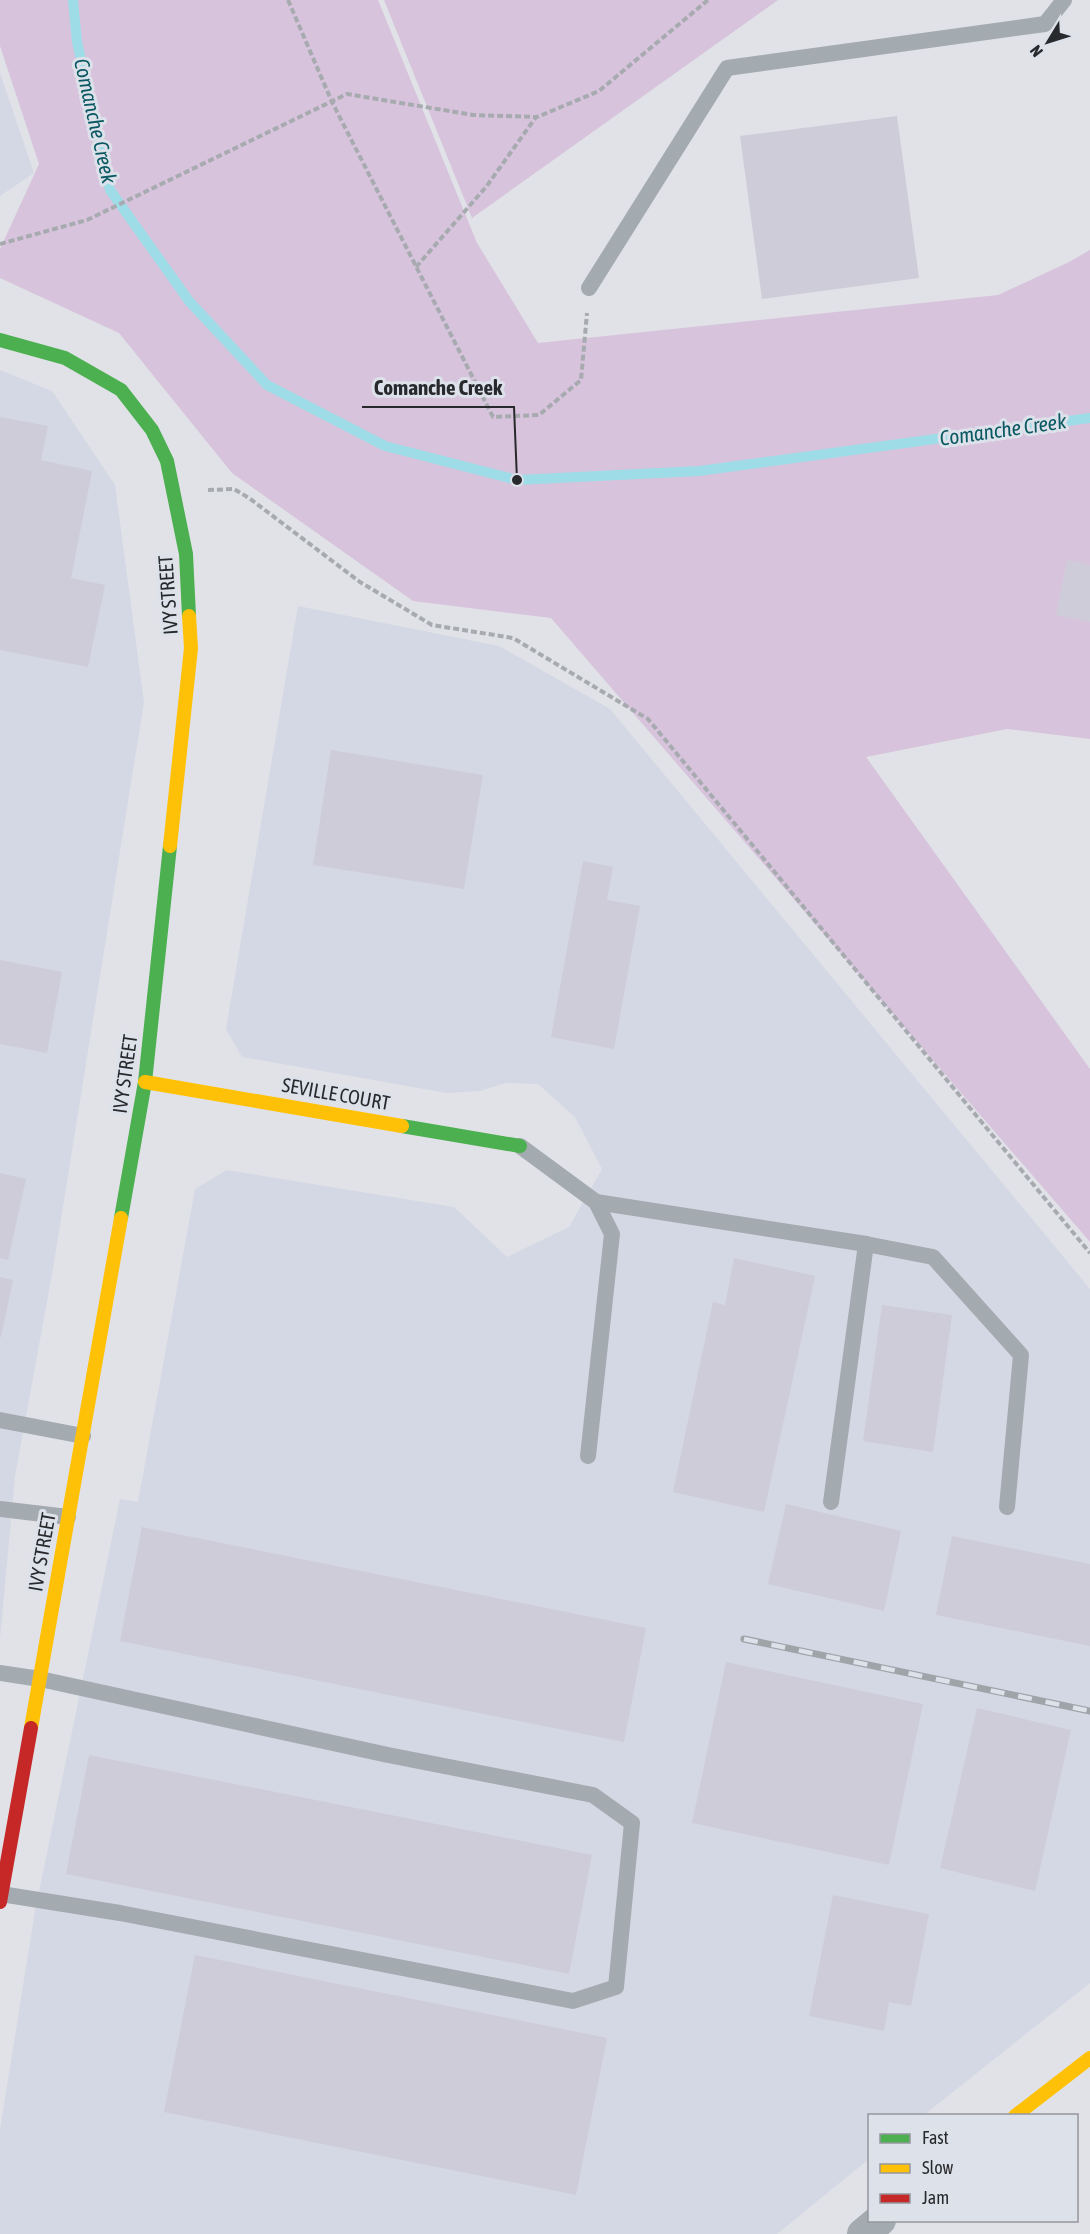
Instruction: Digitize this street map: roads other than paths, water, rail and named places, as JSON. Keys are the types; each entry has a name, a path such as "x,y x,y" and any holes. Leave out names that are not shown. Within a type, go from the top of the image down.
{"street":[{"name":"IVY STREET","path":"0,340 65,358 121,390 152,430 167,461 186,554 191,648 145,1082 1,1890"},
{"name":"SEVILLE COURT","path":"145,1082 520,1146"},
{"path":"1016,2114 1090,2058"},
{"path":"863,2234 878,2222"}],"lane":[{"path":"589,288 727,68 1045,24 1064,0"},
{"path":"520,1146 596,1202 612,1234 588,1456"},
{"path":"596,1202 866,1244 933,1257 1021,1355 1007,1507"},
{"path":"831,1502 866,1244"},
{"path":"0,1420 83,1436"},
{"path":"0,1509 68,1517"},
{"path":"0,1673 40,1679 388,1755 593,1795 632,1823 616,1987 573,2001 1,1890"}],"waterway":[{"name":"Comanche Creek","path":"73,0 77,42 110,190 189,301 267,385 385,446 517,480 699,471 1090,418"}],"railway":[{"path":"744,1639 1090,1711"}],"place":[{"name":"Comanche Creek","path":"517,480"}]}
